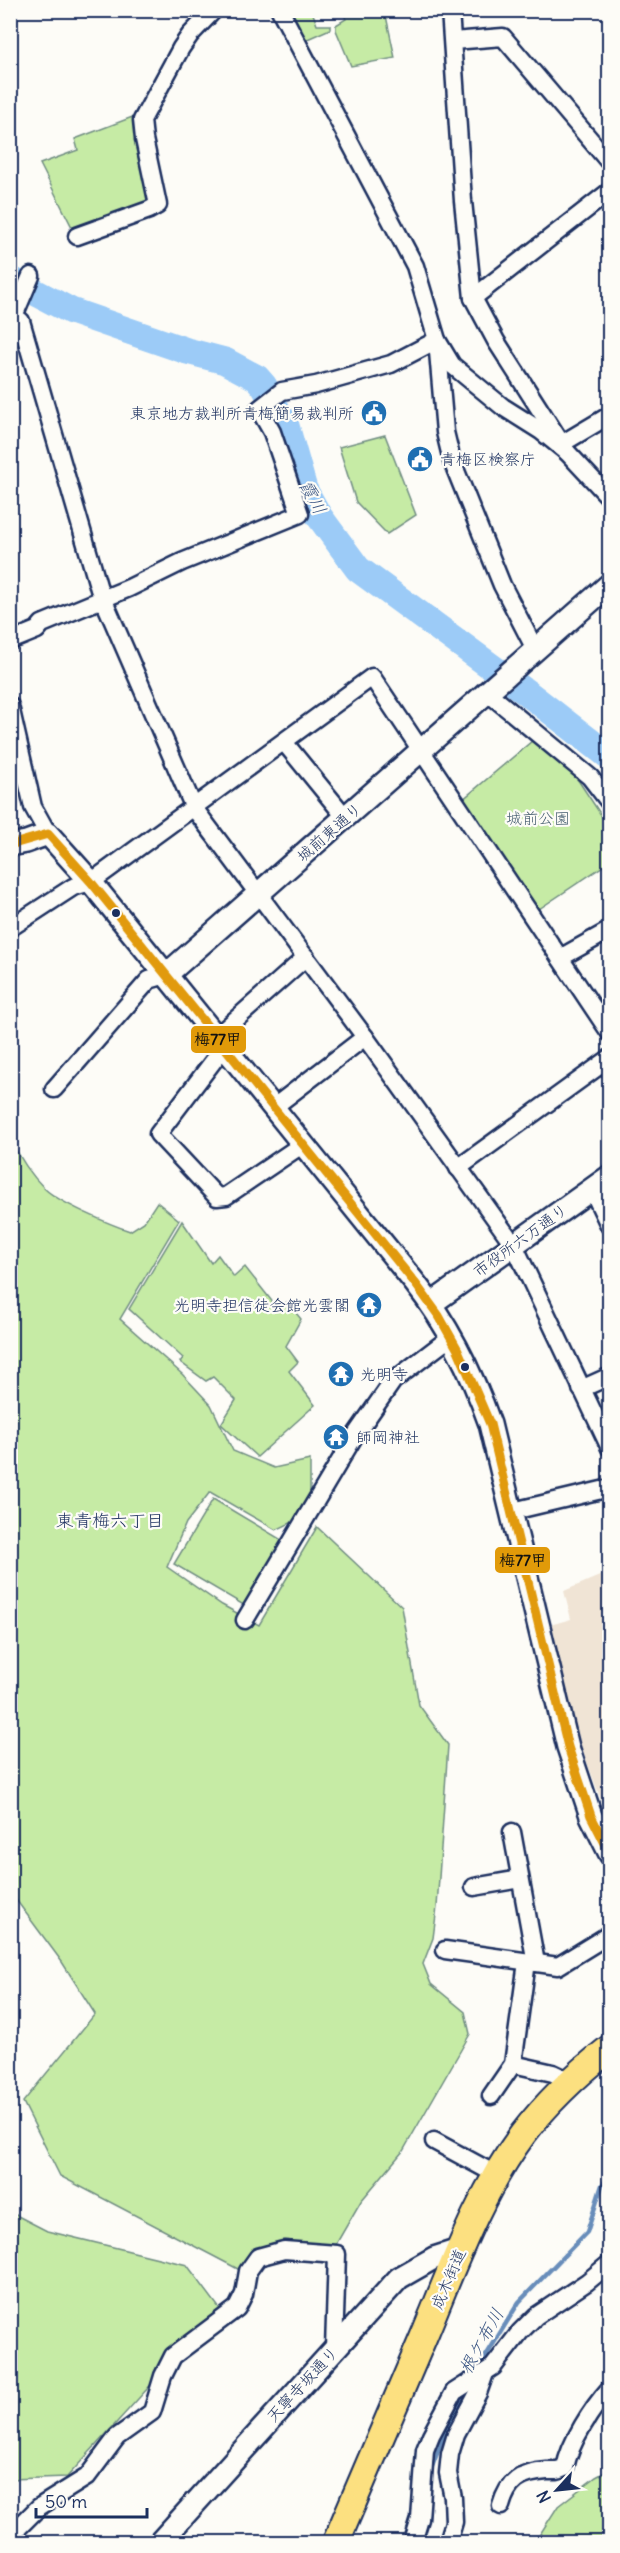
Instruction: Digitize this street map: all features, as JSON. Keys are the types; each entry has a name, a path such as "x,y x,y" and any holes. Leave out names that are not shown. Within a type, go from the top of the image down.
{"main road":[{"name":"成木街道","path":"336,2542 462,2249 497,2175 522,2136 570,2081 609,2048"}],"street":[{"path":"77,236 150,210 158,205 142,120 181,48 214,10"},
{"path":"280,10 415,266 437,340 445,432 452,461 502,585 535,649 609,584"},
{"path":"450,10 463,201 473,298 495,341 565,448 609,498"},
{"path":"453,41 503,37 609,163"},
{"path":"473,298 609,191"},
{"path":"31,276 12,316 21,321 102,598 194,808 519,1241 592,1384 609,1448"},
{"path":"10,641 37,630 42,624 300,514 272,432 259,409 282,391 316,385 392,364 437,340"},
{"path":"437,340 452,365 467,378 503,407 565,448"},
{"path":"565,448 609,415"},
{"name":"城前東通り","path":"166,975 535,649"},
{"path":"10,928 73,887 92,882 372,677 422,748 609,1033"},
{"path":"489,690 590,777 609,804"},
{"path":"10,706 33,807 48,834 92,882 274,1107 431,1304 452,1336 487,1414 513,1511 568,1747 591,1816 609,1854"},
{"path":"284,741 346,818"},
{"path":"10,845 48,834"},
{"path":"560,958 609,930"},
{"path":"303,1144 226,1196 217,1197 158,1134 220,1042 306,957"},
{"path":"54,1089 149,980 166,975"},
{"path":"274,1107 364,1037"},
{"path":"463,1164 609,1058"},
{"name":"市役所六万通り","path":"431,1304 609,1176"},
{"path":"592,1189 609,1227"},
{"path":"245,1620 354,1437 393,1381 452,1336"},
{"path":"513,1511 609,1488"},
{"path":"491,2096 513,2064 531,1962 512,1832"},
{"path":"474,1887 520,1879"},
{"path":"446,1950 558,1966 609,1934"},
{"path":"513,2064 553,2073 570,2081"},
{"path":"434,2141 497,2175"},
{"name":"天寧寺坂通り","path":"160,2542 399,2278 427,2261 462,2249"},
{"path":"10,2536 39,2507 87,2477 117,2437 152,2412 163,2376 173,2356 237,2308 244,2294 248,2271 258,2257 284,2250 337,2254 334,2349"},
{"path":"413,2542 420,2519 423,2465 428,2442 454,2392 485,2373 536,2316 587,2282 609,2263"},
{"path":"448,2542 454,2522 448,2473 450,2454 456,2434 478,2393 485,2373"},
{"path":"501,2506 506,2489 518,2478 547,2471 556,2472 565,2468 567,2457 594,2408 609,2388"}],"shaded area":[{"path":"609,1572 609,1821 581,1746 550,1625 571,1619 564,1591"}],"green space":[{"path":"287,11 312,11 317,25 330,25 330,29 303,41"},
{"path":"342,11 354,11 356,16 385,11 395,58 351,66 336,30 336,25 346,19"},
{"path":"135,116 152,200 148,206 75,233 40,164 78,150 75,139"},
{"path":"385,435 416,515 387,534 356,502 339,447"},
{"name":"城前公園","path":"532,741 576,777 609,827 609,862 536,911 461,801"},
{"path":"10,1138 25,1165 45,1189 85,1213 130,1231 144,1222 157,1202 179,1220 120,1319 182,1374 211,1405 233,1451 274,1468 310,1460 310,1494 297,1520 276,1530 210,1492 186,1523 167,1567 222,1605 259,1625 317,1527 402,1607 419,1705 448,1745 437,1907 433,1938 423,1964 431,1984 465,2012 470,2034 403,2151 361,2201 335,2246 265,2248 238,2269 60,2176 23,2102 95,2014 62,1962 11,1893"},
{"path":"182,1221 211,1263 218,1255 234,1277 245,1267 278,1309 287,1302 301,1319 286,1346 298,1362 289,1371 315,1405 257,1457 221,1424 236,1400 213,1377 206,1381 180,1362 183,1358 129,1309"},
{"path":"213,1499 285,1542 247,1607 174,1564"},
{"path":"10,2212 47,2231 187,2265 220,2309 67,2477 11,2479"},
{"path":"609,2470 609,2542 535,2542 558,2506"}],"waterway":[{"name":"霞川","path":"10,279 71,311 187,351 225,361 257,378 264,386 286,426 304,489 319,516 358,569 530,695 610,757"},
{"path":"193,821 207,839"},
{"path":"503,1216 517,1236"},
{"path":"580,1365 588,1382"},
{"name":"根ケ布川","path":"478,2369 519,2302 587,2232 602,2185 610,2176"},
{"name":"根ケ布川","path":"430,2472 445,2432 468,2390"}],"transit line":[{"name":"梅77甲","path":"10,845 48,834 91,882 415,1283 439,1316 458,1350 490,1424 568,1747 591,1816 610,1853"}],"place":[{"name":"東京地方裁判所青梅簡易裁判所","path":"374,413"},
{"name":"青梅区検察庁","path":"420,459"},
{"name":"光明寺担信徒会館光雲閣","path":"369,1305"},
{"name":"光明寺","path":"341,1374"},
{"name":"師岡神社","path":"336,1437"}],"district":[{"name":"東青梅六丁目","path":"110,1520"}]}
